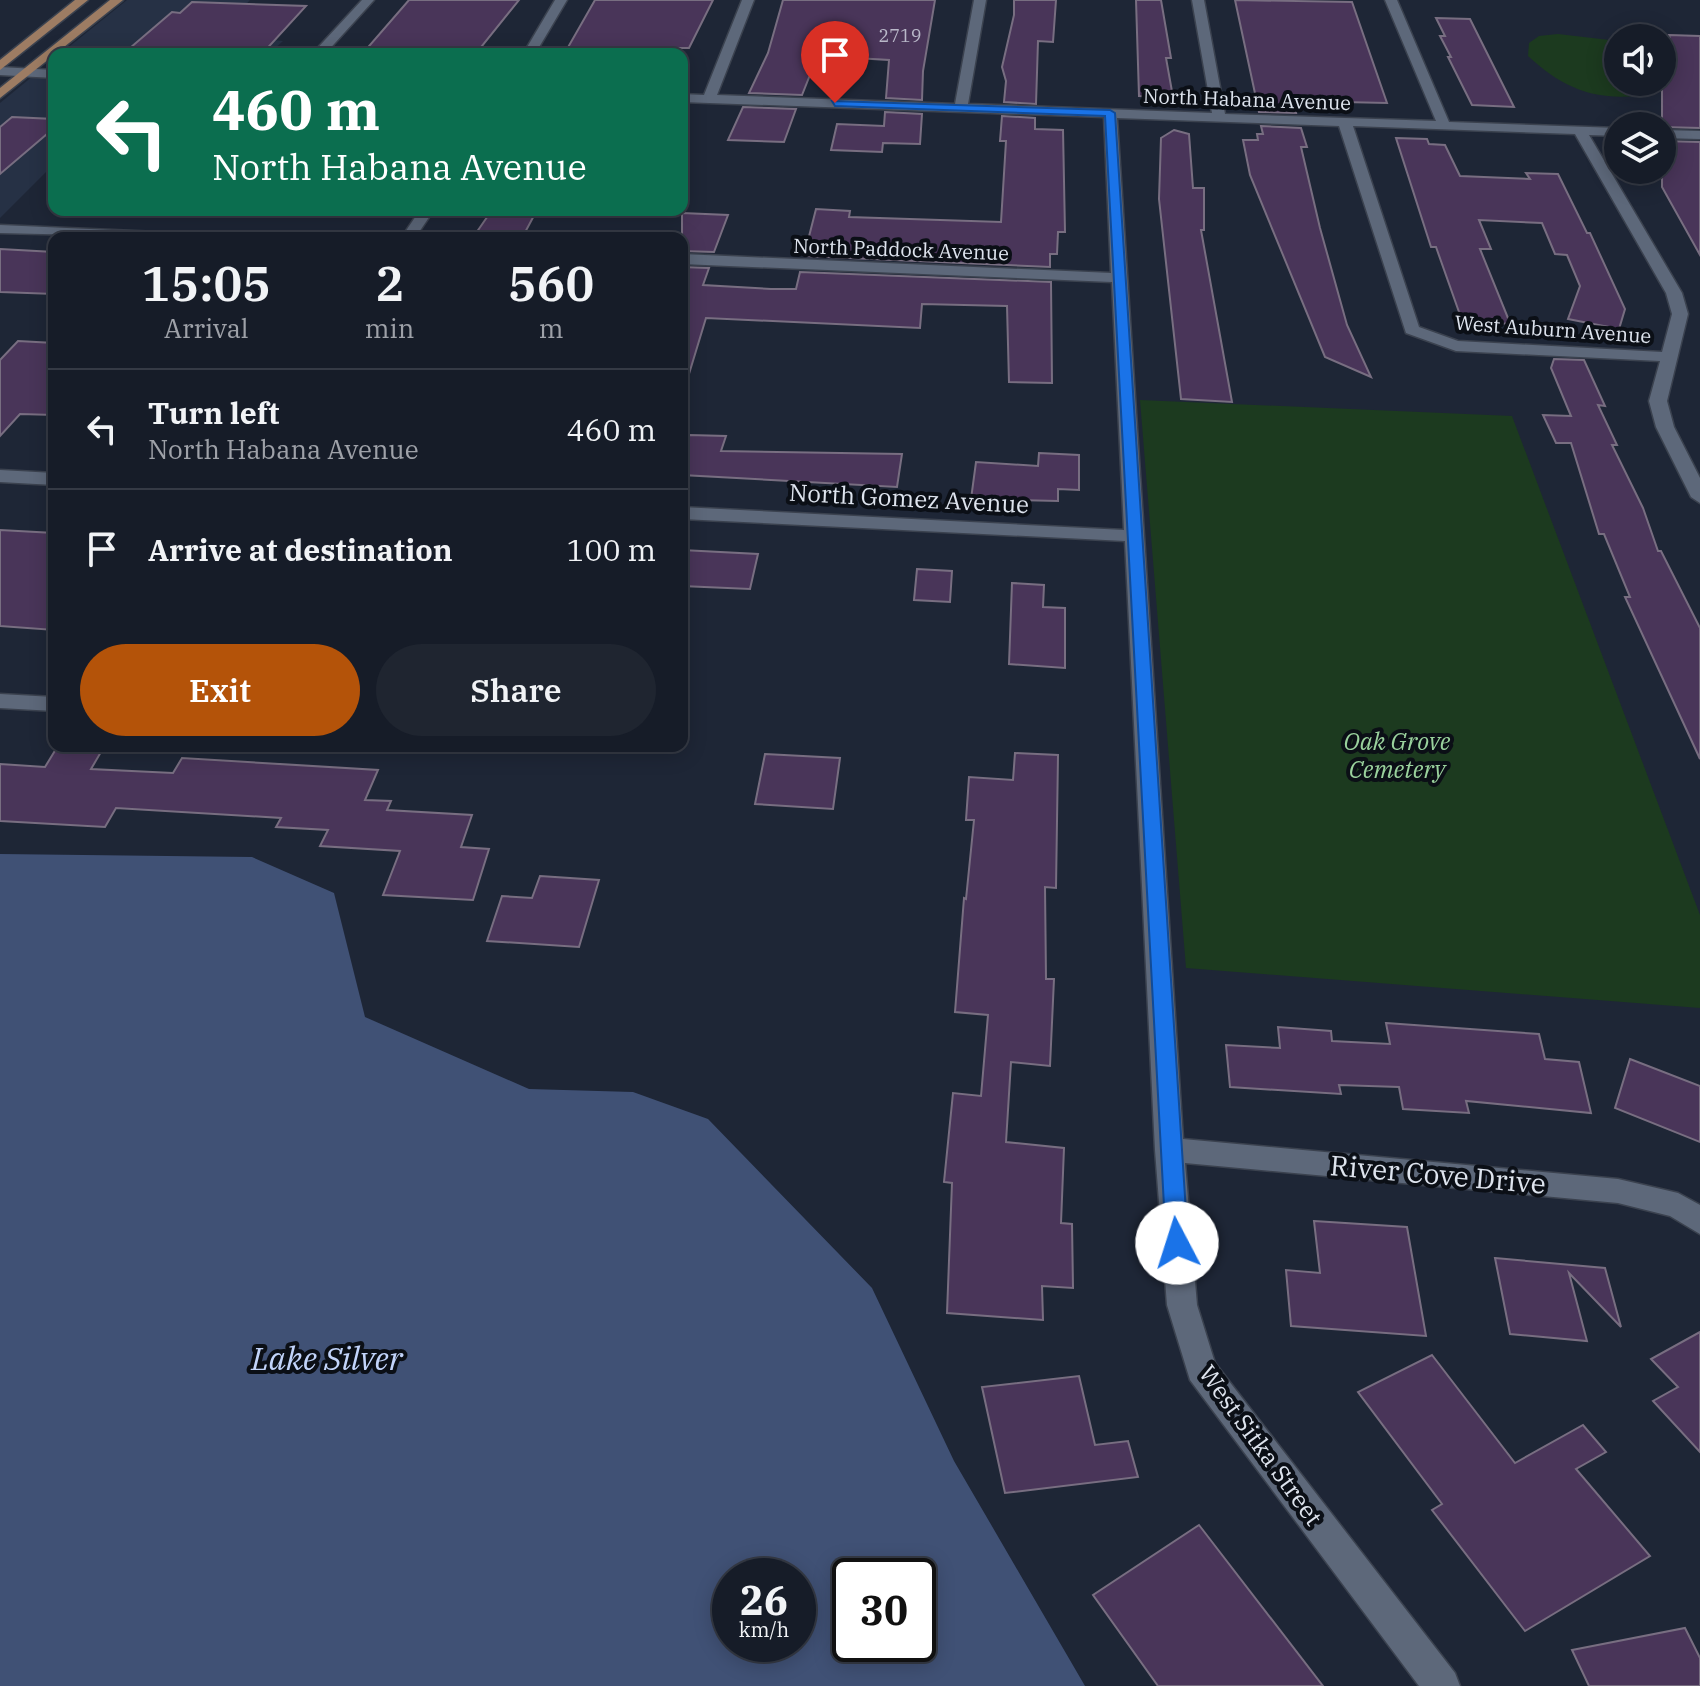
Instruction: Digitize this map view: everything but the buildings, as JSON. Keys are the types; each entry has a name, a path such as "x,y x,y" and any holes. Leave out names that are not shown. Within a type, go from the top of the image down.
{"main road":[{"path":"0,69 82,0"},
{"path":"57,48 117,0"},
{"path":"0,94 48,55"}],"street":[{"path":"324,48 368,0"},
{"path":"533,48 561,0"},
{"path":"709,99 748,0"},
{"path":"961,107 980,0"},
{"path":"1198,0 1219,117"},
{"path":"1391,0 1444,125"},
{"path":"0,69 48,74"},
{"name":"North Habana Avenue","path":"688,98 1604,132"},
{"name":"West Sitka Street","path":"1110,113 1169,1150 1182,1305 1201,1370 1442,1686"},
{"name":"West Auburn Avenue","path":"1345,123 1412,330 1456,346 1671,357"},
{"path":"1580,131 1674,293 1680,314 1658,401 1665,427 1697,487"},
{"path":"1676,134 1700,135"},
{"path":"0,229 67,232"},
{"name":"North Paddock Avenue","path":"688,259 1119,278"},
{"path":"0,476 48,479"},
{"name":"North Gomez Avenue","path":"688,513 1133,536"},
{"path":"0,701 48,704"},
{"name":"River Cove Drive","path":"1169,1150 1618,1191 1678,1206 1700,1221"}],"shaded area":[{"path":"127,0 250,0 218,35 283,41 275,48 67,48"},
{"path":"33,76 48,77 48,170 0,218 0,103"}],"green space":[{"path":"1558,34 1604,39 1604,95 1572,87 1528,56 1529,43 1539,36"},
{"name":"Oak Grove Cemetery","path":"1140,400 1512,416 1700,915 1700,1008 1186,968"}],"water":[{"name":"Lake Silver","path":"0,854 252,857 334,893 365,1017 529,1089 633,1092 708,1119 872,1288 954,1461 1085,1686 0,1686"}],"route":[{"path":"835,103 1110,113 1169,1150 1177,1243"}]}
